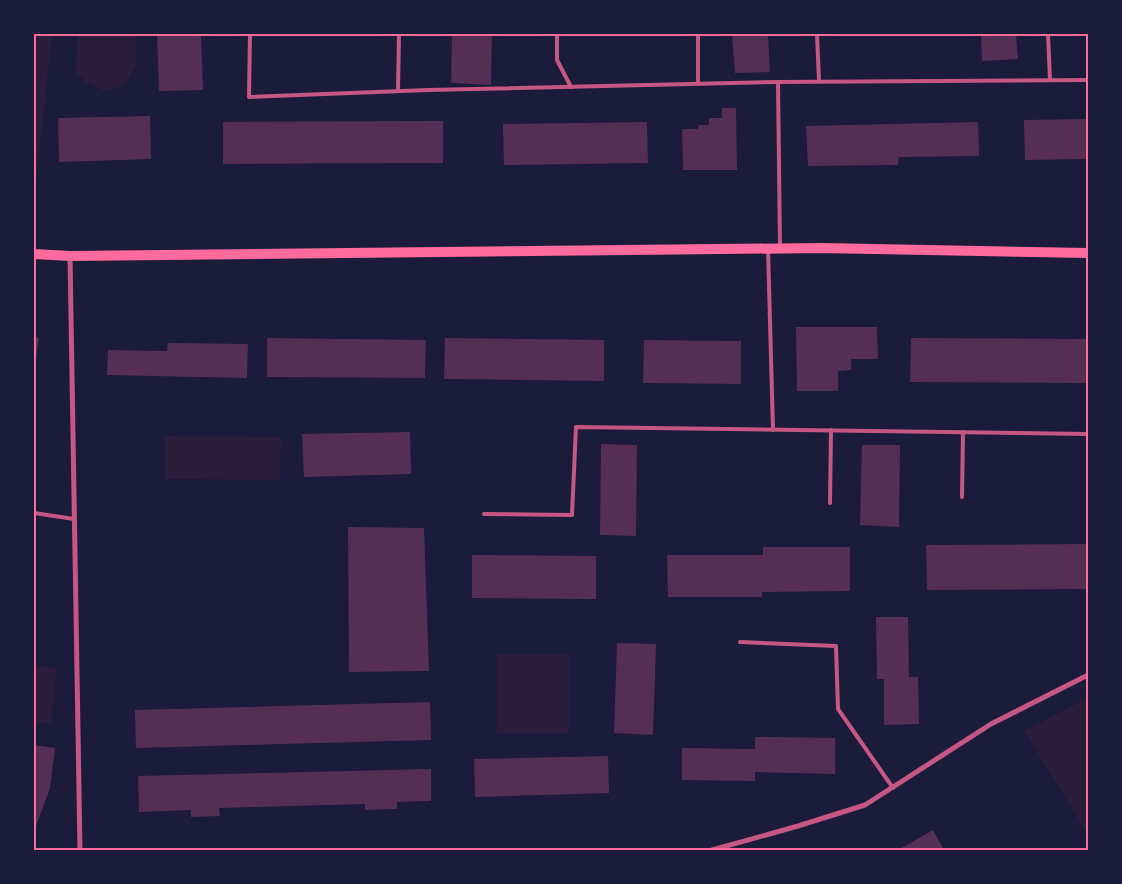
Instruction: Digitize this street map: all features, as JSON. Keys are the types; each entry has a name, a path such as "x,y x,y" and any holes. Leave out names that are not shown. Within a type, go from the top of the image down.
{"main road":[{"path":"34,254 70,256 768,249 1088,253"}],"street":[{"path":"70,256 80,850"},
{"path":"712,850 866,805 991,724 1088,675"}],"lane":[{"path":"250,34 249,97 778,82 1088,80"},
{"path":"398,34 398,92"},
{"path":"557,34 557,60 571,87"},
{"path":"698,34 698,84"},
{"path":"817,34 819,82"},
{"path":"1048,34 1050,80"},
{"path":"778,82 780,249"},
{"path":"768,249 773,430"},
{"path":"484,514 572,515 576,427 1088,434"},
{"path":"830,503 831,430"},
{"path":"962,497 963,432"},
{"path":"34,513 74,519"},
{"path":"740,642 836,646 838,709 893,788"}],"shaded area":[{"path":"34,34 52,34 35,194 34,194"},
{"path":"78,34 136,34 137,62 126,85 105,91 87,83 75,71"},
{"path":"165,436 281,437 280,480 165,479"},
{"path":"497,654 569,654 569,733 497,733"},
{"path":"34,665 57,668 51,724 34,722"},
{"path":"1088,698 1088,834 1024,731"}],"building":[{"path":"157,34 201,34 203,90 159,91"},
{"path":"452,34 492,34 491,85 451,83"},
{"path":"732,34 768,34 770,72 735,73"},
{"path":"981,34 1016,34 1018,59 982,61"},
{"path":"722,108 736,108 737,170 683,170 682,129 698,129 699,125 709,125 709,118 722,118"},
{"path":"150,116 151,159 59,162 58,118"},
{"path":"1088,119 1088,159 1025,160 1024,120"},
{"path":"443,121 443,163 223,164 223,122"},
{"path":"647,122 648,163 504,165 503,124"},
{"path":"978,122 979,156 899,157 898,165 808,166 806,126"},
{"path":"796,327 877,327 878,359 851,359 851,370 838,371 838,391 797,391"},
{"path":"34,337 39,338 35,365 34,364"},
{"path":"267,338 426,340 425,378 267,377"},
{"path":"445,338 604,340 604,381 444,379"},
{"path":"911,338 1088,339 1088,383 910,382"},
{"path":"644,340 741,341 741,384 643,383"},
{"path":"168,343 248,344 247,378 107,375 108,350 167,351"},
{"path":"410,432 411,474 304,477 302,434"},
{"path":"601,444 637,445 636,536 600,535"},
{"path":"862,445 900,445 899,527 860,525"},
{"path":"348,527 424,528 429,671 349,672"},
{"path":"1088,544 1088,589 927,590 926,545"},
{"path":"34,546 36,546 35,559 34,558"},
{"path":"763,547 850,547 850,591 762,592 762,597 668,597 667,555 763,555"},
{"path":"472,555 596,556 596,599 472,598"},
{"path":"876,617 908,617 909,677 918,677 919,724 884,725 884,679 877,679"},
{"path":"617,643 656,644 653,735 614,733"},
{"path":"430,702 431,740 136,748 135,710"},
{"path":"755,737 835,738 835,774 755,772 755,781 682,780 682,748 755,749"},
{"path":"34,745 55,748 50,788 34,832"},
{"path":"608,756 609,793 475,797 474,759"},
{"path":"431,769 431,801 397,802 397,809 365,810 365,804 219,808 220,816 191,817 191,810 139,812 138,776"},
{"path":"933,830 944,850 898,850"}]}
